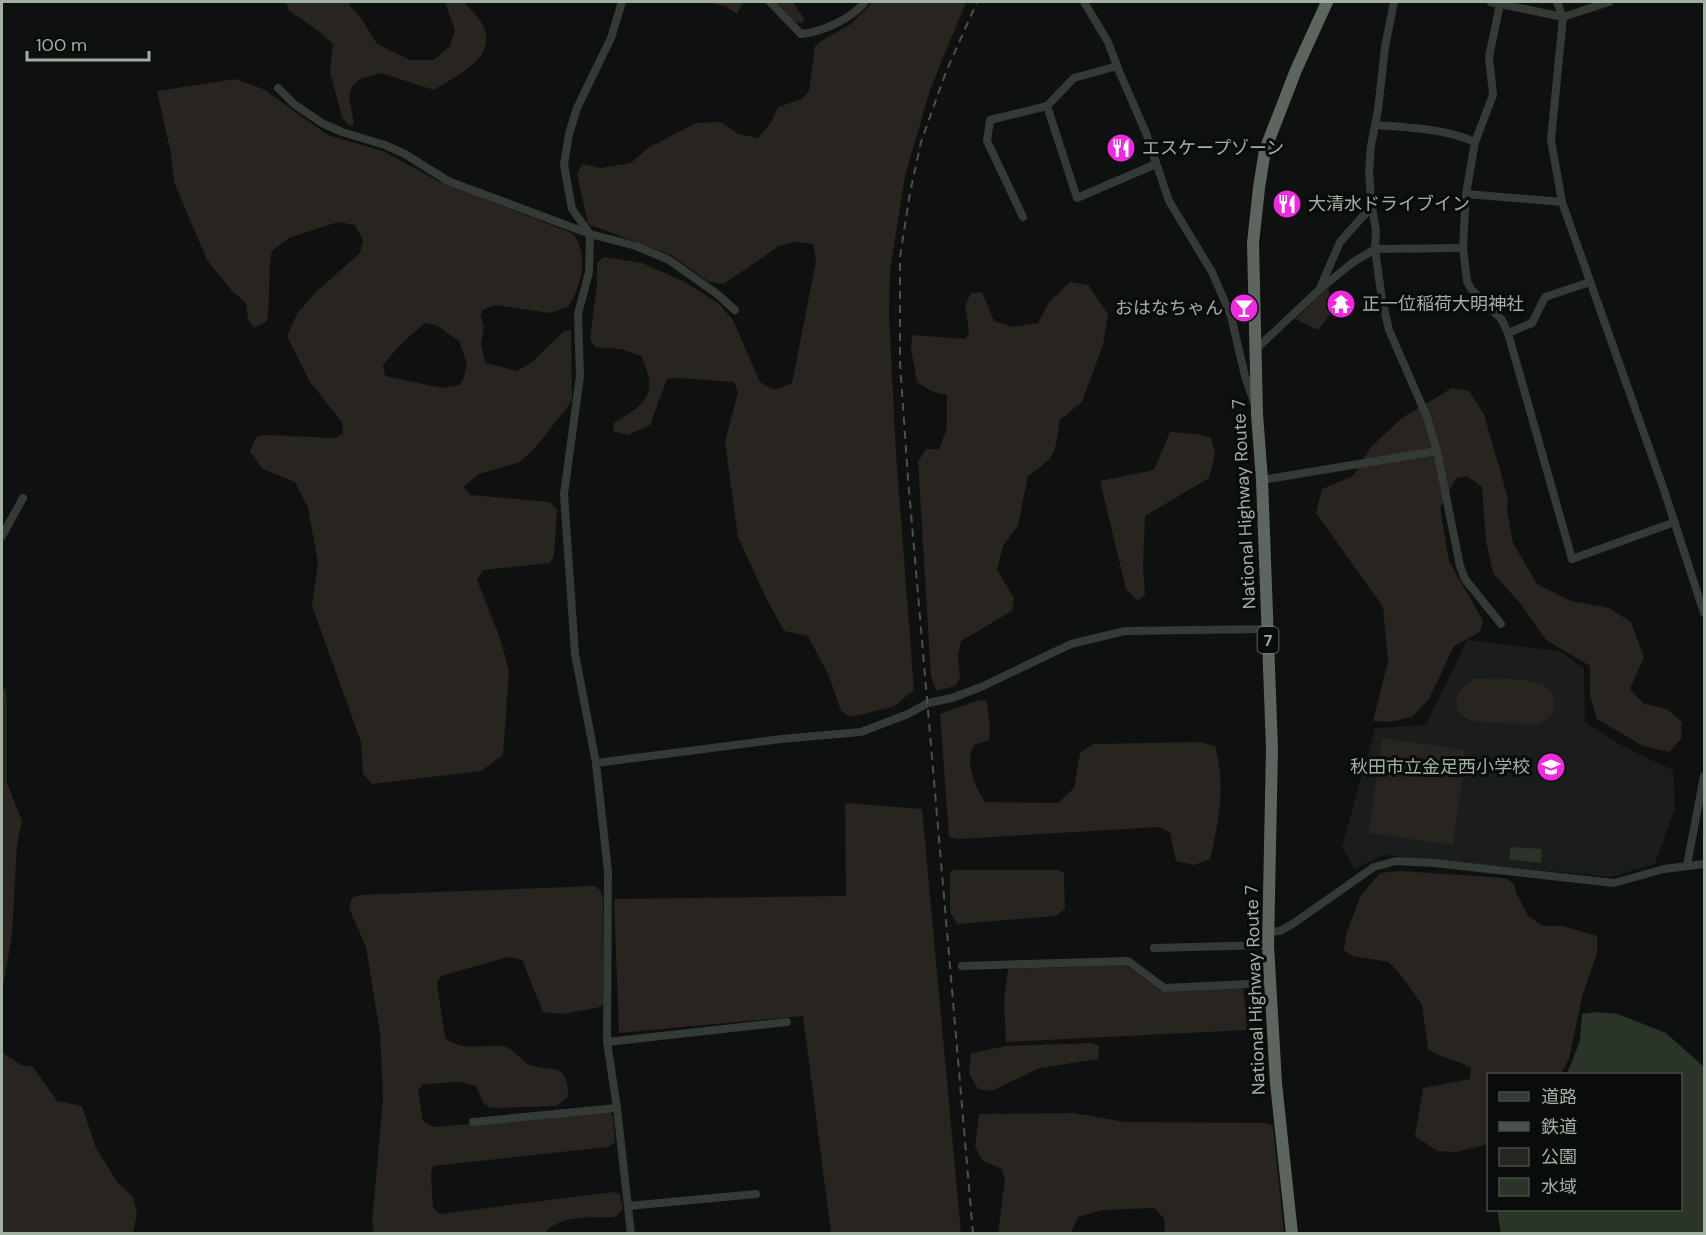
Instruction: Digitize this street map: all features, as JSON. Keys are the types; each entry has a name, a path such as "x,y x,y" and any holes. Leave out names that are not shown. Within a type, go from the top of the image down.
{"highway":[{"name":"National Highway Route 7","path":"1292,1233 1276,1083 1268,938 1272,748 1262,480 1257,414 1253,243 1265,150 1296,70 1327,2"}],"street":[{"path":"621,2 610,38 577,108 569,134 564,165 572,209 590,234 589,272 578,314 580,376 564,494 575,654 596,763 609,871 607,1042 631,1233"},
{"path":"770,2 801,34 813,33 844,18 865,2"},
{"path":"1084,2 1108,42 1146,133 1169,201 1212,272 1231,316 1245,376 1257,414"},
{"path":"1092,2 1092,12"},
{"path":"1394,2 1384,47 1369,172 1377,231 1375,249 1382,300 1389,330 1427,417 1437,451 1460,566 1465,579 1501,624"},
{"path":"1491,2 1563,17 1609,2"},
{"path":"1557,2 1563,17 1551,140 1562,202 1675,522 1704,613"},
{"path":"1500,4 1489,57 1493,95 1475,142 1466,194 1463,248 1467,281 1471,289 1502,320 1508,333 1572,559 1675,522"},
{"path":"1023,217 987,141 990,120 1047,106 1074,78 1117,66"},
{"path":"278,88 294,104 322,123 405,154 448,181 590,234 636,246 669,260 717,294 735,310"},
{"path":"1047,106 1077,198 1156,164"},
{"path":"1376,125 1406,127 1462,136 1475,142"},
{"path":"1466,194 1562,202"},
{"path":"1319,290 1340,242 1372,206"},
{"path":"1256,349 1319,290 1352,263 1375,249 1463,248"},
{"path":"1508,333 1532,323 1545,297 1590,282"},
{"path":"1262,480 1437,451"},
{"path":"2,536 23,498"},
{"path":"596,763 781,739 861,732 908,714 927,703 952,698 981,687 1071,644 1125,631 1268,629"},
{"path":"1687,864 1704,776"},
{"path":"1154,948 1268,938 1374,867 1396,861 1434,863 1614,883 1687,864 1704,864"},
{"path":"962,966 1128,961 1164,988 1270,983"},
{"path":"607,1042 787,1022"},
{"path":"473,1122 617,1108"},
{"path":"628,1206 756,1194"}],"shaded area":[{"path":"1467,640 1560,651 1584,669 1585,722 1622,746 1673,770 1675,808 1655,864 1611,877 1384,855 1354,869 1342,847 1375,728 1426,725"}],"green space":[{"path":"287,2 350,2 349,5 361,18 377,44 410,60 434,60 450,46 455,30 445,2 464,2 484,27 486,38 484,49 471,66 434,90 381,73 360,79 352,86 349,96 354,124 349,126 342,117 330,72 333,44 288,10"},
{"path":"706,2 743,2 737,14 725,6"},
{"path":"774,2 793,2 804,19 803,23 793,22"},
{"path":"873,2 966,2 930,90 905,176 890,271 889,314 896,453 914,690 893,707 850,717 841,711 829,676 808,636 784,631 738,537 725,442 738,392 734,382 667,379 650,425 628,435 613,431 614,423 635,409 647,396 649,380 641,356 621,349 595,347 590,339 597,284 597,263 604,257 642,263 685,282 718,303 733,320 760,382 774,390 792,383 816,261 813,244 793,242 779,246 724,284 709,282 671,255 588,224 577,174 582,164 601,168 631,163 648,148 696,123 720,122 739,134 758,138 772,121 778,107 802,99 809,91 815,46 851,24"},
{"path":"235,79 263,89 328,135 383,151 438,181 572,233 578,241 582,270 577,289 568,307 550,313 495,305 482,310 484,327 481,344 485,363 517,371 532,362 564,331 571,330 572,401 535,448 520,462 479,474 463,487 471,495 550,502 557,510 554,556 550,563 483,570 477,580 500,638 509,671 503,755 481,771 372,784 363,774 361,742 312,606 318,563 308,508 295,482 263,469 250,452 256,437 266,435 335,438 343,433 342,422 310,382 287,336 298,312 317,291 360,253 363,240 355,225 338,222 289,238 272,251 267,321 254,328 248,319 246,303 232,291 207,260 174,182 171,154 157,91","holes":["425,323 436,325 459,341 467,363 460,385 442,388 385,376 383,365 401,344"]},
{"path":"1070,282 1088,285 1108,314 1103,345 1082,402 1060,420 1053,453 1045,463 1028,476 1018,525 1003,546 997,570 1014,598 1012,611 961,641 958,656 960,678 955,686 936,691 931,676 918,462 926,449 939,449 947,428 947,395 931,391 917,382 911,349 912,335 966,339 969,332 965,305 971,293 982,292 994,321 1012,327 1038,323 1049,302"},
{"path":"1327,288 1338,304 1318,330 1295,319"},
{"path":"1452,388 1469,391 1484,414 1508,498 1507,509 1513,543 1537,584 1571,601 1609,608 1631,622 1644,657 1630,689 1644,704 1667,709 1682,722 1681,739 1669,752 1643,746 1597,719 1590,696 1590,666 1546,640 1519,602 1493,573 1486,541 1482,487 1467,476 1456,478 1440,508 1449,561 1483,621 1480,632 1454,646 1429,699 1412,717 1389,722 1373,721 1388,661 1383,607 1316,513 1322,489 1353,476 1371,447 1402,418"},
{"path":"1170,432 1197,434 1211,438 1215,453 1209,478 1145,516 1143,567 1145,594 1138,601 1126,589 1100,481 1154,470"},
{"path":"1473,679 1509,679 1536,683 1553,695 1552,713 1536,725 1472,721 1459,711 1456,700 1462,689"},
{"path":"2,688 6,690 7,703 7,783 22,821 17,845 12,935 2,993"},
{"path":"979,700 987,701 989,740 974,745 970,767 974,782 985,802 1058,803 1074,788 1080,753 1093,744 1201,742 1215,746 1221,789 1210,859 1194,865 1176,861 1170,832 1159,827 960,839 949,837 940,714"},
{"path":"1382,738 1466,750 1453,845 1369,833"},
{"path":"845,803 922,809 961,1233 831,1233 803,1016 619,1033 614,899 846,896"},
{"path":"953,870 1058,870 1064,873 1065,909 1056,916 957,924 950,912 950,874"},
{"path":"1401,871 1505,878 1514,884 1516,893 1529,917 1544,926 1563,926 1597,936 1597,954 1583,993 1569,1059 1561,1073 1487,1073 1487,1144 1456,1152 1437,1151 1415,1136 1423,1088 1470,1079 1471,1068 1428,1049 1422,1005 1389,962 1353,956 1344,950 1346,935 1361,895 1380,873"},
{"path":"594,886 600,890 603,898 603,1004 600,1007 564,1014 543,1012 522,960 508,957 441,976 437,983 445,1038 466,1046 503,1046 533,1066 554,1069 565,1076 568,1097 557,1106 491,1108 483,1103 476,1086 462,1082 423,1084 418,1091 423,1121 434,1127 610,1112 613,1116 615,1142 608,1147 433,1166 431,1173 433,1208 440,1214 613,1192 620,1194 623,1209 615,1217 568,1220 551,1227 544,1233 374,1233 372,1222 383,1099 380,1033 366,947 349,908 352,898 359,895"},
{"path":"1126,965 1160,991 1243,988 1248,1030 1006,1042 1004,1001 1008,969"},
{"path":"1092,1043 1099,1046 1098,1059 1040,1068 991,1091 978,1089 969,1073 971,1053 1007,1046"},
{"path":"2,1052 21,1065 33,1067 57,1101 82,1106 96,1148 118,1183 133,1197 137,1213 133,1233 2,1233"},
{"path":"1073,1113 1125,1122 1266,1123 1273,1126 1284,1233 1165,1233 1164,1219 1155,1208 1103,1210 1078,1217 1071,1233 998,1233 1005,1179 1002,1169 983,1161 975,1147 979,1114"}],"water":[{"path":"1511,847 1542,849 1541,863 1509,859"},
{"path":"1595,1012 1618,1014 1666,1033 1704,1067 1704,1233 1501,1233 1497,1211 1682,1211 1682,1073 1567,1073 1580,1041 1582,1014"}],"railway":[{"path":"973,1234 908,478 900,363 900,257 921,142 946,72 977,2"}],"place":[{"name":"エスケープゾーン","path":"1121,148"},
{"name":"大清水ドライブイン","path":"1287,204"},
{"name":"正一位稲荷大明神社","path":"1341,304"},
{"name":"おはなちゃん","path":"1244,308"},
{"name":"秋田市立金足西小学校","path":"1551,767"}]}
